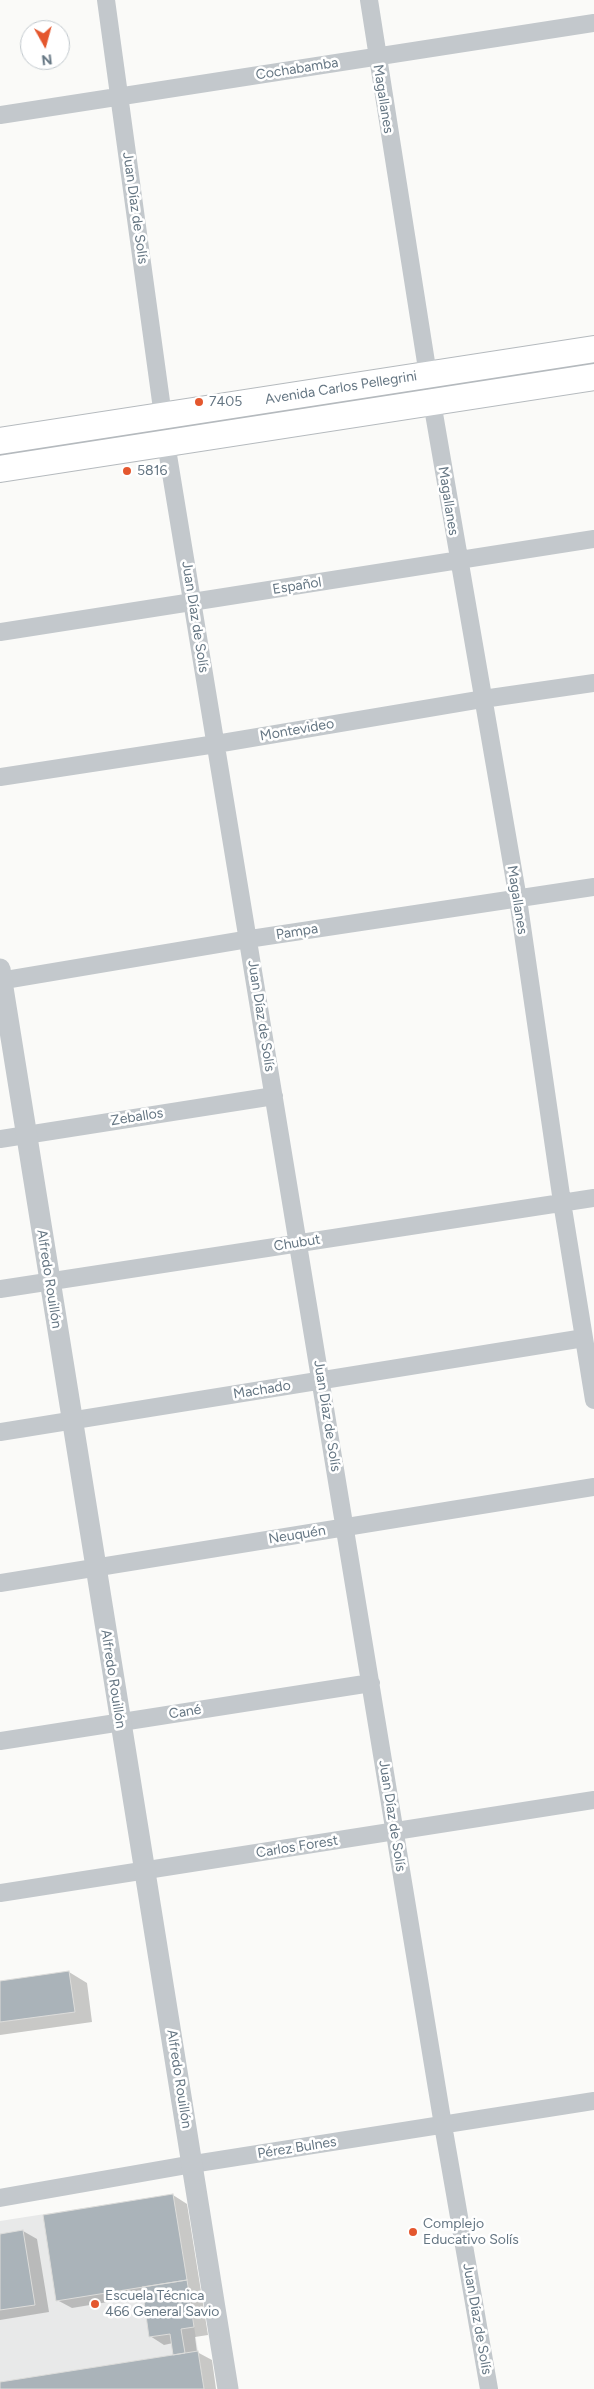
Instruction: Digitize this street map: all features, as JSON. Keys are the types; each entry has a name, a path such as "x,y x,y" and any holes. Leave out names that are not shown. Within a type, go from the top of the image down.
{"main road":[{"name":"Avenida Carlos Pellegrini","path":"0,441 594,349"},
{"name":"Avenida Carlos Pellegrini","path":"0,469 594,377"}],"street":[{"name":"Juan Díaz de Solís","path":"106,0 163,416"},
{"name":"Magallanes","path":"369,0 376,57 428,375"},
{"name":"Cochabamba","path":"0,116 594,23"},
{"name":"Magallanes","path":"432,402 518,899 562,1202 594,1400"},
{"name":"Juan Díaz de Solís","path":"166,443 443,2125 490,2389"},
{"name":"Español","path":"0,632 594,539"},
{"name":"Montevideo","path":"0,777 216,744 483,698 594,683"},
{"name":"Pampa","path":"1,977 594,887"},
{"name":"Alfredo Rouillón","path":"1,977 228,2389"},
{"name":"Zeballos","path":"0,1139 274,1096"},
{"name":"Chubut","path":"0,1289 594,1198"},
{"name":"Machado","path":"0,1432 584,1338"},
{"name":"Neuquén","path":"0,1583 594,1487"},
{"name":"Cané","path":"0,1741 370,1683"},
{"name":"Carlos Forest","path":"0,1893 594,1800"},
{"name":"Pérez Bulnes","path":"0,2198 193,2164 594,2101"}],"shaded area":[{"name":"Escuela Técnica 466 General Savio","path":"173,2194 204,2389 0,2389 0,2221"}],"building":[{"path":"69,1971 75,2012 0,2022 0,1981"},
{"path":"173,2194 187,2280 56,2301 43,2215"},
{"path":"23,2230 35,2305 0,2310 0,2234"},
{"path":"187,2280 194,2327 181,2329 185,2353 173,2355 170,2334 149,2337 142,2287"},
{"path":"198,2351 204,2389 0,2389 0,2382"}],"place":[{"name":"7405","path":"199,402"},
{"name":"5816","path":"127,471"},
{"name":"Complejo Educativo Solís","path":"413,2232"},
{"name":"Escuela Técnica 466 General Savio","path":"95,2304"}]}
